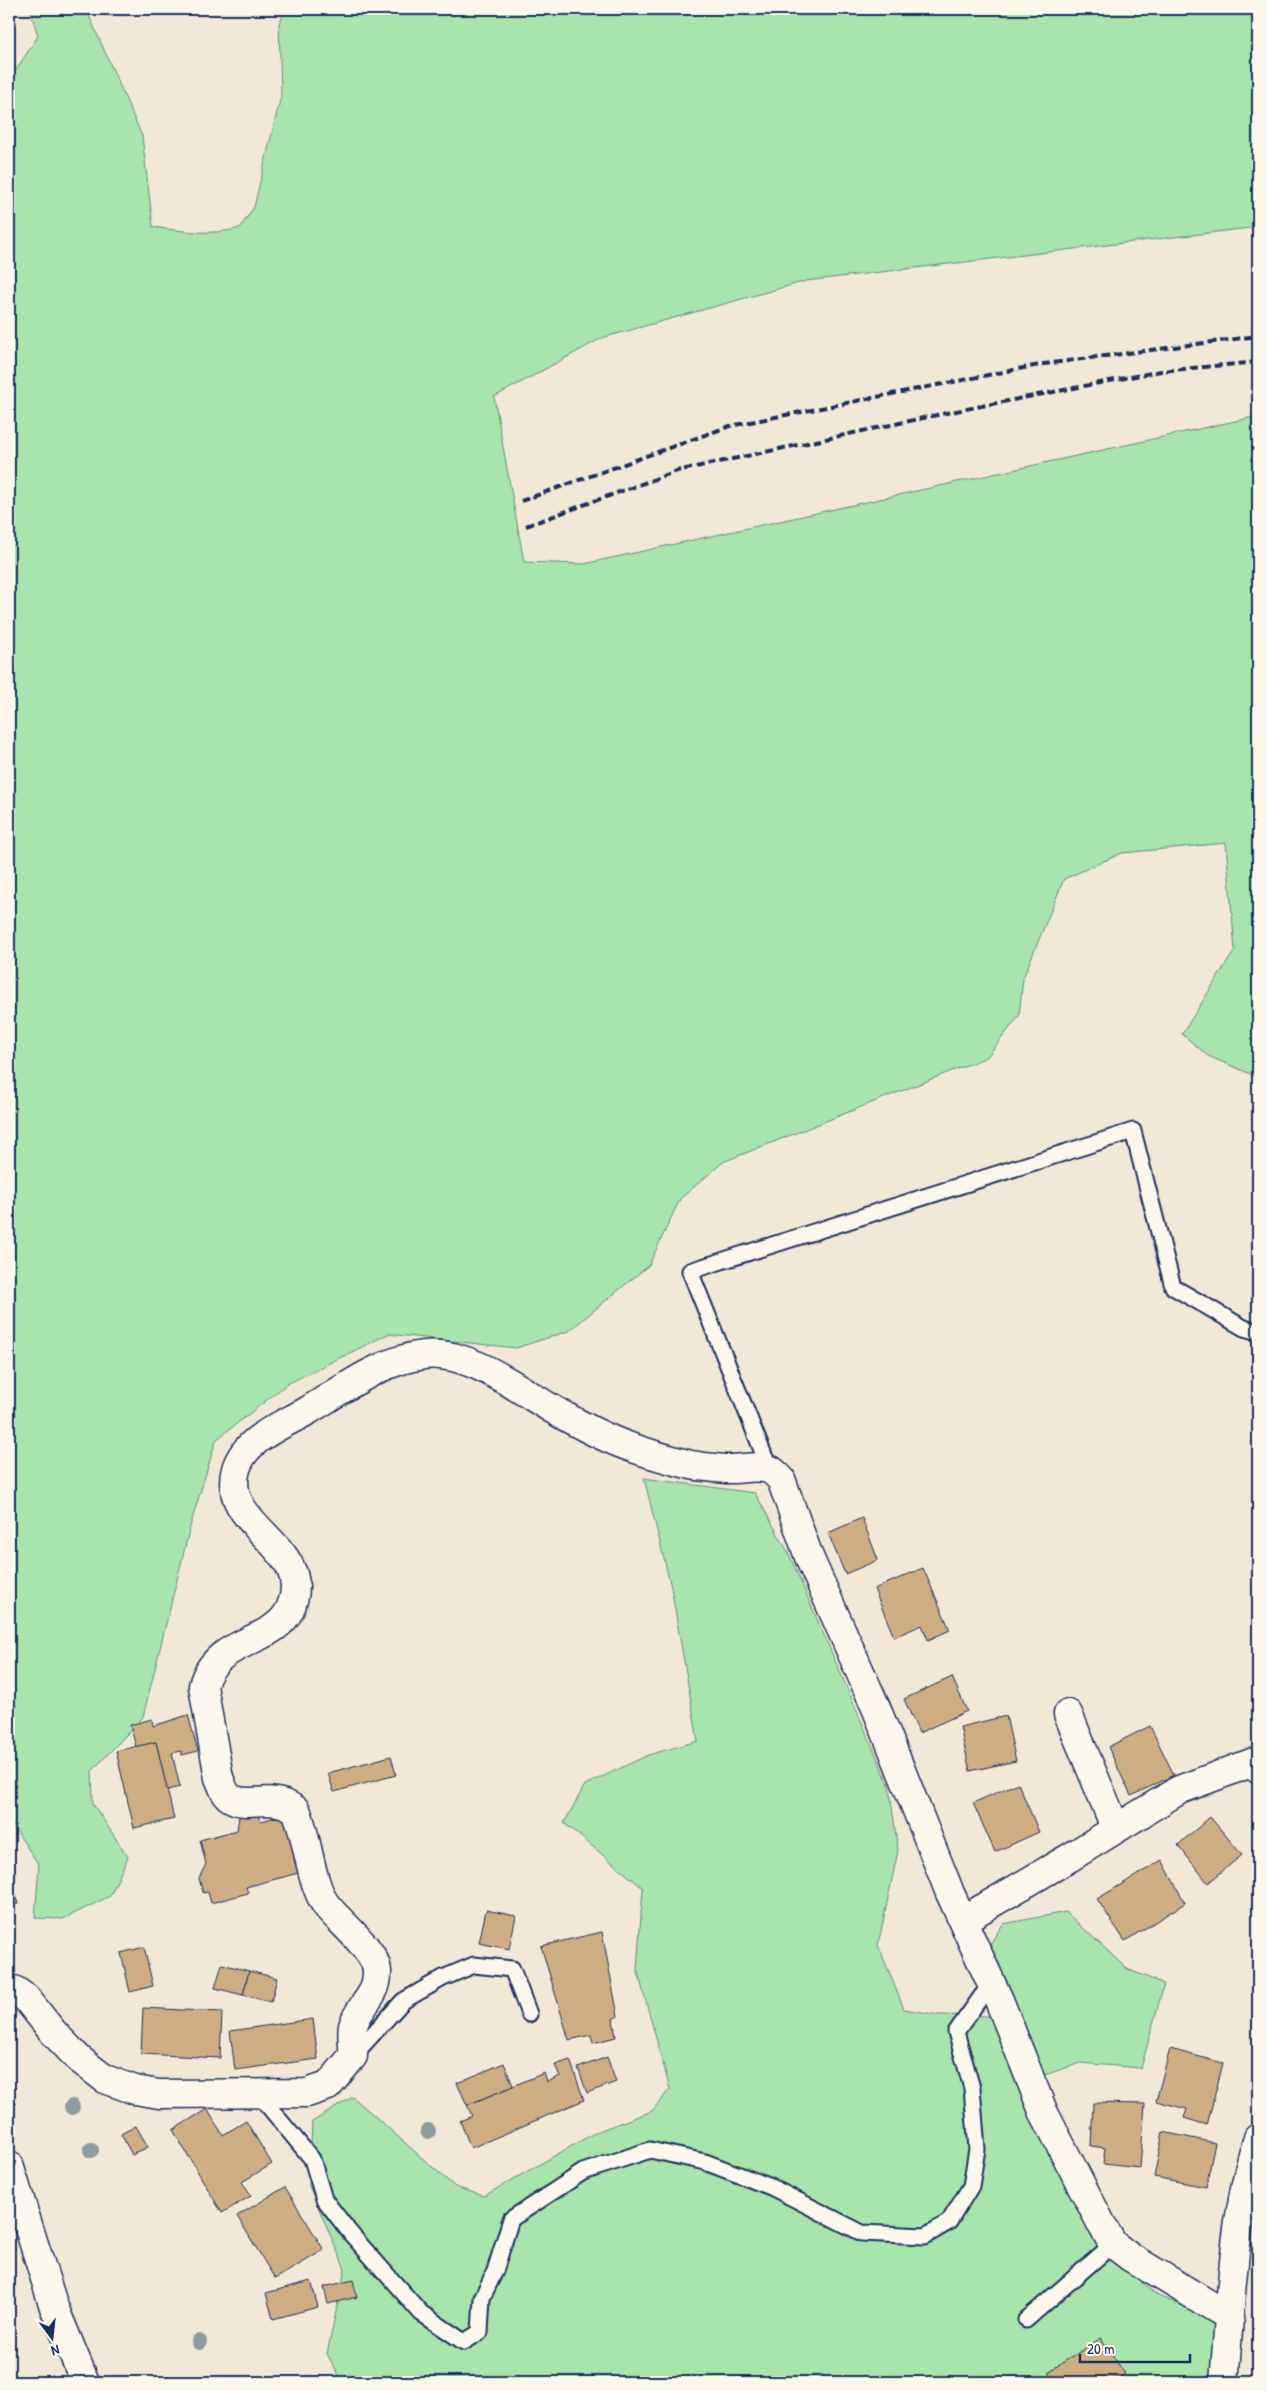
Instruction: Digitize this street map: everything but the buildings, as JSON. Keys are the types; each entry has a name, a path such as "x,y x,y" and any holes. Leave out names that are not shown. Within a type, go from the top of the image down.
{"street":[{"path":"9,1990 14,1990 26,1998 53,2032 79,2059 105,2079 135,2090 159,2094 259,2095 307,2093 328,2086 353,2056 353,2026 376,1985 377,1968 373,1959 355,1934 325,1903 319,1891 301,1822 296,1810 275,1800 247,1801 231,1798 225,1792 219,1778 203,1686 206,1672 213,1662 230,1650 277,1625 289,1612 294,1596 294,1585 286,1557 252,1523 240,1507 235,1480 240,1460 260,1437 370,1373 398,1361 425,1354 448,1356 479,1366 588,1429 629,1447 691,1465 728,1469 759,1467 770,1470 781,1478 809,1557 877,1710 1043,2111 1086,2195 1114,2244 1156,2274 1230,2317"},
{"path":"1068,1714 1116,1829"},
{"path":"963,1920 1179,1790 1251,1763 1258,1769"},
{"path":"1224,2382 1236,2246 1251,2159 1258,2138"},
{"path":"9,2165 54,2307 85,2382"}],"lane":[{"path":"770,1470 690,1272 1133,1131 1173,1286 1244,1328 1258,1332"},
{"path":"353,2056 403,2001 443,1978 474,1965 512,1969 529,2014"},
{"path":"259,2095 312,2159 324,2199 351,2234 421,2312 464,2342 480,2332 482,2298 495,2271 511,2219 583,2172 650,2150 704,2162 762,2184 862,2233 925,2236 950,2222 970,2186 977,2149 972,2088 956,2032 991,1984"},
{"path":"1026,2320 1114,2244"}],"green space":[{"path":"30,9 86,9 142,136 153,227 185,231 218,232 240,228 254,207 281,96 279,23 286,9 1258,9 1258,227 806,281 602,338 494,397 524,562 584,564 1258,416 1258,1077 1208,1056 1182,1034 1235,950 1226,843 1122,853 1064,879 1023,978 1019,1016 987,1057 723,1162 680,1199 649,1265 569,1331 516,1348 388,1334 287,1384 216,1440 191,1523 143,1717 92,1771 93,1804 128,1857 110,1896 63,1919 35,1918 39,1865 9,1820 9,81 38,36"},
{"path":"644,1478 755,1493 788,1552 889,1785 898,1851 878,1945 904,2009 939,2015 989,2016 1006,1990 990,1944 1003,1924 1066,1912 1127,1969 1164,1984 1141,2068 1080,2063 1042,2076 1123,2267 1158,2296 1216,2319 1214,2382 343,2382 327,2354 345,2269 309,2186 312,2122 353,2097 455,2187 484,2196 598,2131 652,2111 670,2089 637,1969 643,1888 564,1823 585,1785 648,1755 698,1741 671,1587"}],"railway":[{"path":"521,501 730,426 1044,364 1258,336"},
{"path":"526,526 677,471 951,412 1161,371 1258,362"}]}
